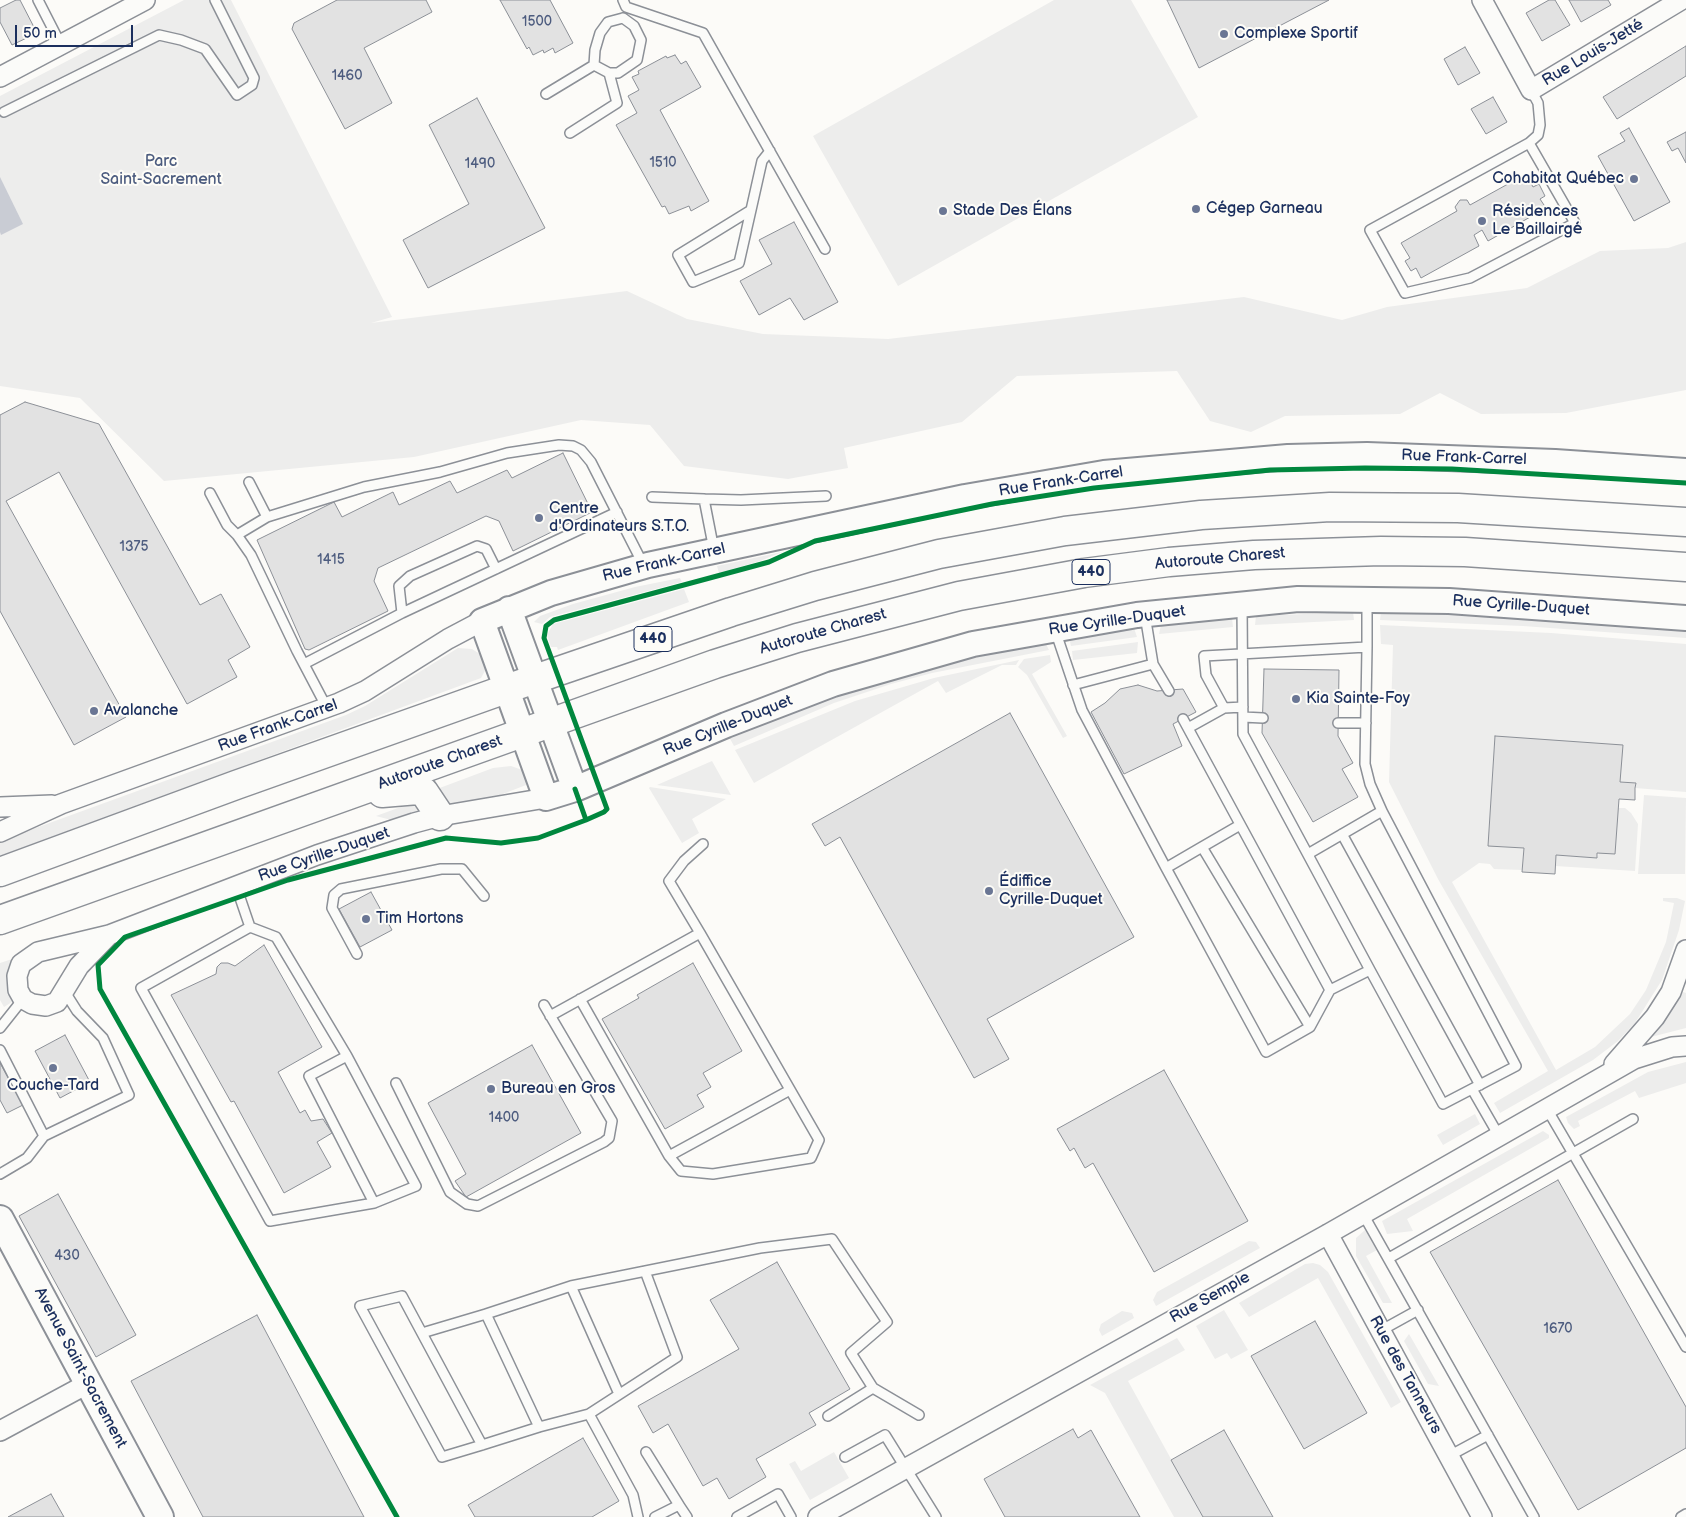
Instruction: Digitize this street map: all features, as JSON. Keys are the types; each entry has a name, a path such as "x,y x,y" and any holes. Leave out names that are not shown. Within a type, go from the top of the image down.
{"main road":[{"name":"440","path":"506,689 722,615 831,582 939,554 1022,538 1100,526 1244,511 1374,506 1494,509 1686,522"},
{"name":"Autoroute Charest","path":"3,920 723,662 837,626 968,594 1093,572 1169,562 1254,555 1381,551 1466,552 1686,567"},
{"path":"0,872 236,785 506,689"},
{"path":"336,800 418,790 427,794 440,816"},
{"name":"Avenue Saint-Sacrement","path":"0,1219 160,1517"}],"street":[{"path":"0,77 144,0"},
{"path":"1482,0 1531,90"},
{"name":"Rue Louis-Jetté","path":"1531,90 1681,0"},
{"name":"Rue Frank-Carrel","path":"0,832 61,804 328,708 365,691 429,650 508,609 581,583 714,550 966,497 1104,473 1206,463 1367,454 1555,462 1686,471"},
{"name":"Rue Cyrille-Duquet","path":"109,936 79,966 58,1002 46,1006 23,1000 18,990 17,976 21,964 38,952 109,936 317,855 440,816 546,798 575,789 726,725 833,684 973,644 1145,615 1298,599 1449,601 1686,618"},
{"path":"508,609 575,789"},
{"path":"482,621 546,798"},
{"name":"Rue Frank-Carrel","path":"0,807 61,804"},
{"name":"Rue Semple","path":"1601,1078 1655,1017 1671,992 1686,950"},
{"name":"Rue Semple","path":"818,1517 1328,1234 1634,1059 1672,1047 1686,1046"},
{"name":"Rue des Tanneurs","path":"1328,1234 1482,1517"},
{"path":"0,1431 89,1383"}],"lane":[{"path":"38,0 61,44"},
{"path":"4,112 159,35 181,40 205,50 237,95 252,85 254,78 215,0"},
{"path":"623,18 624,3 703,33 826,249"},
{"path":"594,65 595,50 600,33 608,22 623,18"},
{"path":"594,65 610,73 618,73 637,60 641,40 634,26 623,18"},
{"path":"546,94 594,65"},
{"path":"570,132 617,103 610,73"},
{"path":"1529,143 1575,223 1470,278 1405,293 1370,230 1529,143 1538,135 1540,125 1538,103 1531,90"},
{"path":"751,210 678,255 693,282 739,263 751,210 762,161 770,151"},
{"path":"237,536 267,517 364,487 440,472 507,453 559,444 573,446 581,450 591,462 644,566"},
{"path":"249,482 267,517"},
{"path":"210,492 226,525 251,555 304,664 328,708"},
{"path":"652,498 741,500 826,496"},
{"path":"704,498 714,550"},
{"path":"304,664 402,613 617,512"},
{"path":"402,613 399,586 410,576 477,546 486,549 496,569"},
{"path":"1242,605 1244,652 1243,734 1443,1104 1516,1066 1382,811 1370,784 1365,764 1367,600"},
{"path":"1145,615 1153,664 1169,691"},
{"path":"1055,630 1082,710 1266,1052 1310,1027 1330,990 1370,970"},
{"path":"1224,708 1206,675 1204,656 1244,652 1367,647"},
{"path":"1073,685 1153,664"},
{"path":"1188,728 1224,708 1243,707"},
{"path":"1243,718 1263,718"},
{"path":"1182,719 1330,990"},
{"path":"1338,723 1366,723"},
{"path":"1308,854 1382,811"},
{"path":"1166,868 1240,825"},
{"path":"1342,834 1476,1087 1499,1136"},
{"path":"580,999 669,1156 682,1171 713,1174 811,1158 819,1140 669,881 684,861 703,844"},
{"path":"1202,847 1310,1027"},
{"path":"358,954 332,908 334,896 342,889 441,869 462,869 484,896"},
{"path":"236,886 250,927"},
{"path":"250,927 276,937 347,1056 416,1186 374,1203 270,1221 141,988 250,927"},
{"path":"550,1016 700,933"},
{"path":"0,1174 27,1158 44,1136 129,1095 103,1038 80,1016 65,992"},
{"path":"0,1028 23,1000"},
{"path":"396,1083 450,1192 457,1200 478,1206 609,1138 612,1121 544,1005"},
{"path":"0,1050 44,1136"},
{"path":"347,1056 309,1076 374,1203"},
{"path":"669,1156 790,1090"},
{"path":"1547,1109 1686,1347"},
{"path":"1389,1258 1633,1119"},
{"path":"1363,1214 1534,1517"},
{"path":"422,1333 571,1286 760,1248 832,1239 887,1322 851,1353 873,1388 919,1415"},
{"path":"482,1445 402,1296 360,1306 442,1457 482,1445 539,1427 589,1414 677,1357 645,1271"},
{"path":"571,1286 619,1394"},
{"path":"1380,1331 1418,1310"},
{"path":"486,1314 539,1427"},
{"path":"828,1416 873,1388"},
{"path":"589,1414 633,1496 638,1517"},
{"path":"1449,1456 1488,1434"},
{"path":"845,1456 885,1435 936,1517"},
{"path":"646,1452 687,1517"},
{"path":"737,1517 778,1494 791,1517"},
{"path":"655,1517 679,1505"},
{"path":"1681,1517 1686,1514"}],"green space":[{"name":"Parc Saint-Sacrement","path":"184,0 231,0 392,317 371,323 627,291 687,319 763,334 888,339 1244,297 1342,320 1387,307 1527,288 1600,251 1668,248 1686,242 1686,390 1566,413 1481,414 1440,393 1400,414 1285,416 1251,432 1210,421 1177,371 1017,376 962,422 844,448 848,468 788,479 684,466 650,425 581,420 414,457 164,481 80,398 0,386 0,96"},
{"name":"Stade Des Élans","path":"1054,0 1131,0 1198,117 898,286 813,136"},
{"path":"782,552 760,561 719,573 717,566"},
{"path":"680,578 682,582 550,617 542,624 534,622 540,616 573,604 635,587"},
{"path":"684,589 689,602 558,650 557,647 551,647 547,635 553,624"},
{"path":"1353,612 1354,620 1255,625 1256,616"},
{"path":"1381,612 1450,613 1686,628 1686,638 1523,626 1380,620"},
{"path":"1232,618 1233,627 1159,634 1161,625"},
{"path":"1380,625 1551,633 1686,644 1686,792 1635,788 1635,783 1620,782 1495,737 1488,845 1524,848 1522,870 1494,869 1490,864 1479,863 1452,882 1556,1070 1595,1047 1630,1014 1646,990 1666,942 1674,903 1663,901 1663,898 1677,898 1685,901 1679,930 1662,980 1635,1023 1618,1041 1593,1060 1500,1113 1494,1103 1548,1071 1438,879 1389,782 1393,645 1381,644"},
{"path":"1134,628 1137,637 1071,646 1071,637"},
{"path":"1045,642 1049,650 932,673 834,703 734,746 729,737 830,696 953,660"},
{"path":"1138,642 1137,653 1073,660 1072,651"},
{"path":"458,648 472,649 483,656 487,667 481,678 0,856 0,841 346,715 365,706"},
{"path":"1050,655 1051,662 1032,674 1067,736 1063,738 1027,675 1018,667 1024,659"},
{"path":"1019,660 1016,665 1002,665 946,693 938,681 754,783 735,750 855,701 934,678"},
{"path":"712,761 731,795 657,785"},
{"path":"511,766 525,771 529,781 526,785 472,806 451,809 437,789 493,768"},
{"path":"649,788 726,799 692,819 699,833 682,843"},
{"path":"1644,795 1686,798 1685,874 1638,874"},
{"path":"409,804 423,810 424,814 395,821 376,816"},
{"path":"1618,808 1625,808 1631,813 1638,824 1635,871 1555,866 1556,855 1597,858"},
{"path":"18,957 8,973 7,979 8,991 12,1002 4,1007 0,1000 0,963"},
{"path":"1683,992 1686,993 1686,1028 1651,1037 1651,1034"},
{"path":"1686,1062 1686,1083 1639,1098 1635,1091 1578,1121 1580,1126 1574,1129 1568,1123 1566,1117 1648,1072"},
{"path":"1475,1114 1480,1124 1443,1145 1437,1135"},
{"path":"1543,1131 1549,1135 1549,1138 1407,1219 1413,1231 1387,1234 1382,1221"},
{"path":"1365,1230 1377,1250 1366,1256 1392,1303 1383,1303 1356,1256 1356,1238"},
{"path":"1249,1241 1256,1242 1260,1248 1156,1306 1153,1300 1157,1292"},
{"path":"1313,1263 1320,1265 1328,1272 1401,1402 1391,1408 1318,1278 1249,1317 1239,1303 1305,1264"},
{"path":"1224,1310 1248,1350 1231,1359 1227,1353 1215,1359 1196,1326"},
{"path":"1122,1311 1132,1313 1134,1318 1102,1336 1099,1330 1101,1324"},
{"path":"1409,1334 1439,1386 1428,1384 1404,1341"},
{"path":"1177,1338 1185,1350 1128,1381 1203,1517 1174,1517 1105,1393 1090,1385"},
{"path":"834,1452 849,1478 810,1500 789,1464 795,1461 801,1471"}],"shaded area":[{"path":"0,177 23,224 1,235 0,232"}],"building":[{"path":"20,0 37,33 12,45 0,22 0,8"},
{"path":"337,0 426,0 432,12 364,48 392,103 345,129 292,29 294,23"},
{"path":"500,0 550,0 573,43 555,53 553,48 544,53 543,50 533,55 529,47 527,49"},
{"name":"Complexe Sportif","path":"1167,0 1329,0 1199,68"},
{"path":"1549,0 1555,0 1570,25 1542,41 1526,13"},
{"path":"1569,0 1608,0 1611,5 1581,22"},
{"path":"1686,46 1686,76 1617,119 1603,97"},
{"path":"1465,47 1480,73 1458,85 1444,59"},
{"path":"675,55 681,64 686,61 701,87 660,110 709,201 691,211 689,206 669,214 665,206 662,207 616,125 637,113 628,96 639,90 632,77 639,74 638,71 666,56 667,58"},
{"path":"1493,97 1507,122 1486,134 1471,109"},
{"path":"477,98 545,228 428,288 403,240 469,204 429,125"},
{"name":"Cohabitat Québec","path":"1629,128 1670,202 1634,221 1598,156 1625,141 1620,133"},
{"path":"1686,132 1686,163 1678,148 1672,151 1667,142"},
{"name":"Résidences Le Baillairgé","path":"1526,174 1533,187 1539,184 1545,196 1540,199 1546,208 1488,241 1482,230 1474,235 1479,246 1421,278 1416,268 1411,271 1405,261 1410,258 1401,243 1457,211 1455,207 1460,200 1467,200 1470,205"},
{"path":"794,222 838,302 804,320 790,298 759,315 740,281 772,264 759,240"},
{"path":"25,402 99,424 200,605 221,594 250,647 228,660 237,677 187,704 59,472 6,501 126,717 74,745 0,611 0,415"},
{"path":"563,453 592,512 513,551 499,521 486,516 378,568 374,581 388,611 309,650 305,649 257,540 334,502 342,517 393,492 399,505 450,481 457,493 507,470 512,478"},
{"path":"1264,669 1339,670 1338,736 1353,763 1342,769 1358,797 1313,822 1262,733"},
{"path":"1138,685 1157,691 1183,689 1196,712 1173,724 1182,746 1124,774 1091,712 1105,703 1120,689"},
{"name":"Édiffice Cyrille-Duquet","path":"1010,713 1134,937 987,1019 1009,1059 974,1078 840,837 825,846 812,824"},
{"path":"1495,736 1623,745 1620,782 1636,783 1635,800 1619,799 1615,854 1597,853 1597,858 1556,855 1555,874 1522,872 1524,848 1488,846"},
{"path":"371,892 392,930 360,947 339,909"},
{"path":"264,945 322,1047 278,1072 300,1113 305,1110 311,1121 323,1119 332,1133 317,1142 331,1167 284,1193 234,1101 231,1102 171,995 216,974 217,967 221,963 235,966"},
{"path":"693,963 742,1051 703,1073 711,1087 697,1095 704,1107 665,1129 602,1019 639,998 637,995"},
{"path":"65,1035 90,1082 60,1098 35,1051"},
{"path":"532,1045 581,1133 466,1197 455,1181 466,1174 428,1103"},
{"path":"0,1063 23,1105 7,1113 0,1100"},
{"path":"1164,1070 1248,1221 1154,1272 1093,1163 1085,1168 1074,1148 1070,1151 1057,1129"},
{"path":"1558,1180 1686,1407 1686,1448 1578,1510 1430,1252"},
{"path":"58,1194 136,1335 96,1357 19,1216"},
{"path":"777,1262 850,1389 809,1413 816,1425 756,1459 766,1477 729,1499 717,1478 703,1486 668,1424 653,1433 638,1406 739,1349 710,1300"},
{"path":"257,1315 364,1517 203,1517 131,1381"},
{"path":"1315,1321 1367,1413 1304,1449 1251,1356"},
{"path":"1073,1429 1078,1438 1091,1430 1140,1517 1005,1517 984,1479"},
{"path":"1224,1430 1273,1517 1203,1517 1171,1460"},
{"path":"583,1438 619,1501 592,1517 475,1517 468,1505"},
{"path":"51,1494 64,1517 8,1517"}],"cycle path":[{"path":"586,820 607,809 544,638 546,626 554,620 769,562 815,541 992,504 1094,488 1270,470 1365,468 1452,469 1686,483"},
{"path":"397,1517 100,989 98,965 125,937 288,880 446,838 501,843 538,838 586,820 575,789"}],"place":[{"name":"Complexe Sportif","path":"1224,34"},
{"name":"Cohabitat Québec","path":"1634,179"},
{"name":"Cégep Garneau","path":"1196,209"},
{"name":"Stade Des Élans","path":"943,211"},
{"name":"Résidences Le Baillairgé","path":"1482,221"},
{"name":"Centre d'Ordinateurs S.T.O.","path":"539,518"},
{"name":"Kia Sainte-Foy","path":"1296,699"},
{"name":"Avalanche","path":"94,711"},
{"name":"Édiffice Cyrille-Duquet","path":"989,891"},
{"name":"Tim Hortons","path":"366,919"},
{"name":"Couche-Tard","path":"53,1068"},
{"name":"Bureau en Gros","path":"491,1089"}]}
